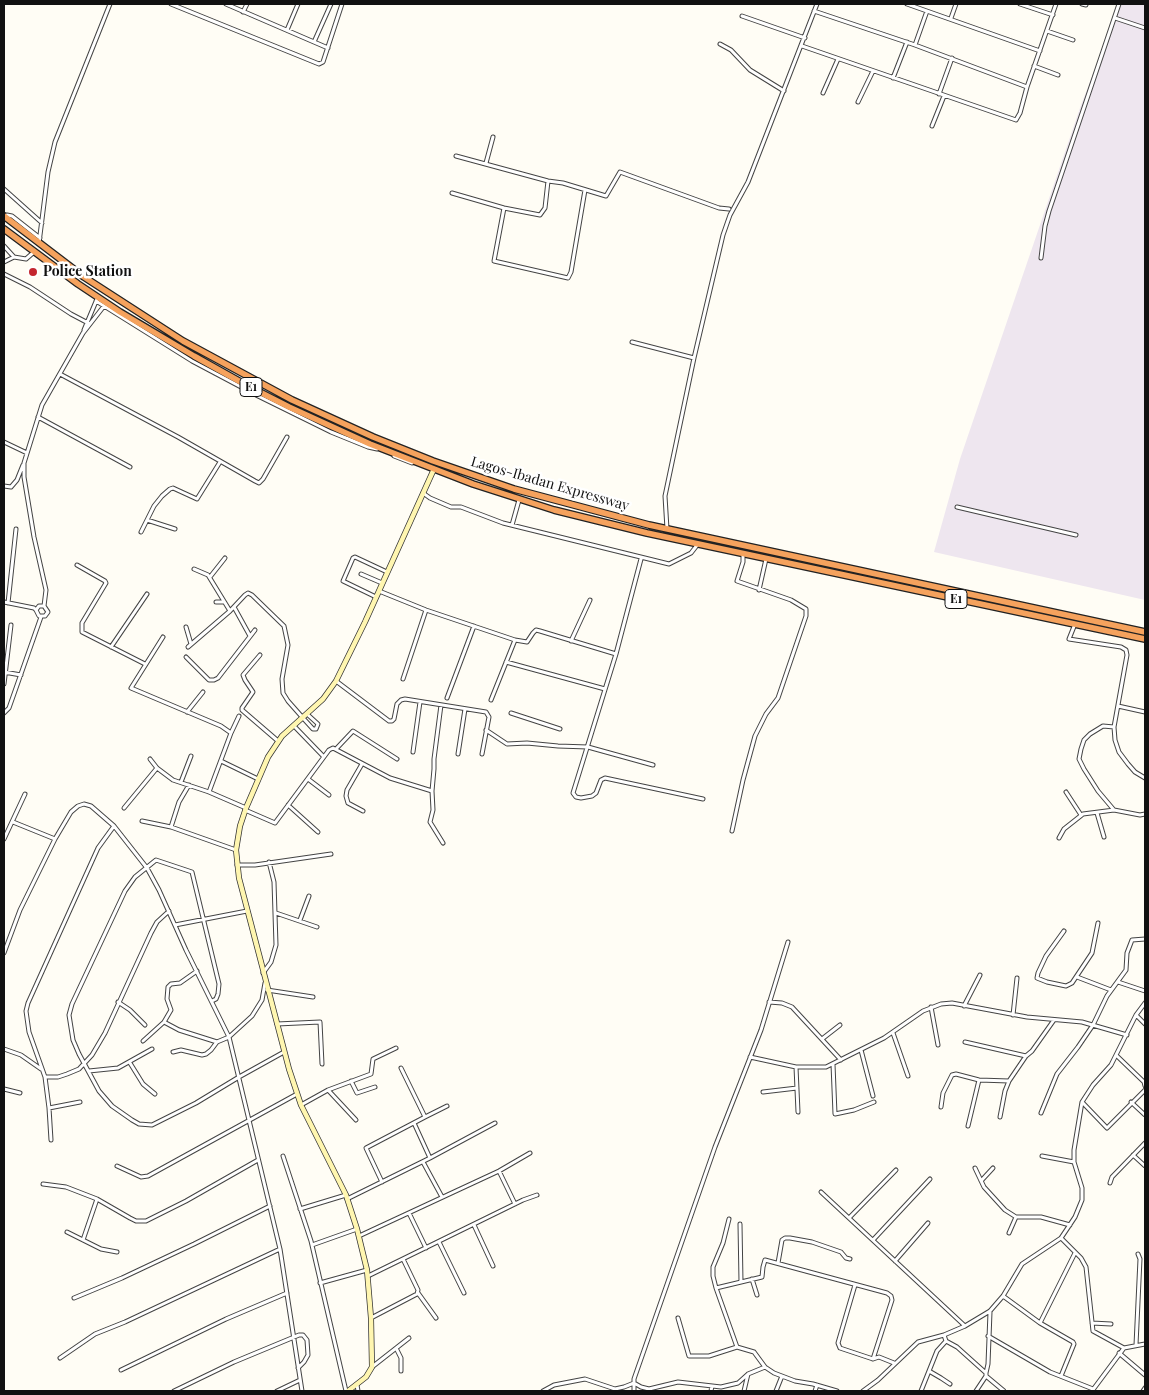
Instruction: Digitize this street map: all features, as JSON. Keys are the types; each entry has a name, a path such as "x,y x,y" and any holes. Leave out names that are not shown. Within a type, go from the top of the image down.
{"highway":[{"name":"Lagos-Ibadan Expressway","path":"6,216 84,277 169,332 237,371 292,400 373,437 433,460 514,489 649,525 1145,632"},
{"name":"Lagos-Ibadan Expressway","path":"4,229 97,299 194,356 281,403 370,444 434,470 519,500 647,533 1145,639"}],"street":[{"path":"39,241 48,172 55,142 110,4"},
{"path":"171,4 319,64 323,62 342,4"},
{"path":"226,4 328,48"},
{"path":"243,12 247,4"},
{"path":"287,30 298,4"},
{"path":"314,42 331,4"},
{"path":"668,529 665,496 694,358 723,235 730,215 748,182 817,4"},
{"path":"907,4 1040,51"},
{"path":"951,18 956,4"},
{"path":"1020,4 1052,15"},
{"path":"802,46 1016,120 1056,4"},
{"path":"1041,258 1049,211 1119,4"},
{"path":"915,44 927,10"},
{"path":"814,11 915,44 1027,87"},
{"path":"742,16 805,38"},
{"path":"1115,18 1145,28"},
{"path":"1047,31 1074,40"},
{"path":"893,78 907,42"},
{"path":"720,44 731,50 750,70 784,91"},
{"path":"939,94 952,58"},
{"path":"823,92 838,59"},
{"path":"1034,66 1058,75"},
{"path":"858,102 873,71"},
{"path":"932,126 944,96"},
{"path":"486,163 493,137"},
{"path":"456,156 548,181 564,183 606,196 620,172 719,208 729,209"},
{"path":"452,193 504,208 540,215 544,208 548,181"},
{"path":"4,189 42,223"},
{"path":"504,208 494,261 568,278 571,272 585,190"},
{"path":"4,246 14,257"},
{"path":"4,262 14,257 26,259 34,252"},
{"path":"4,274 51,299 70,314 88,323"},
{"path":"4,486 11,487 17,480 42,405 83,333 97,299"},
{"path":"88,323 106,304"},
{"path":"632,342 694,358"},
{"path":"60,374 259,483 263,480 287,437"},
{"path":"38,417 130,467"},
{"path":"4,442 27,453"},
{"path":"141,532 154,506 170,489 176,489 197,500 220,462"},
{"path":"4,713 10,708 41,617 45,616 48,612 44,606 46,590 34,537 24,477 24,463"},
{"path":"372,1367 368,1273 359,1236 346,1197 297,1094 269,998 247,911 237,865 236,850 245,809 258,779 278,741 323,699 336,681 379,592 434,470"},
{"path":"423,493 451,507 461,507 512,526 613,550 641,559 669,564 691,553 698,544"},
{"path":"512,526 519,500"},
{"path":"957,507 1076,536"},
{"path":"147,520 174,529"},
{"path":"16,529 6,602 34,608 37,615 41,617"},
{"path":"732,831 743,780 756,736 766,714 778,698 806,616 806,609 791,600 758,590 737,581 743,562 743,554"},
{"path":"210,577 225,558"},
{"path":"376,598 343,581 353,558 387,572"},
{"path":"758,590 766,558"},
{"path":"641,559 616,654 573,793 576,797 586,798 592,796 596,793 601,780 605,778 703,799"},
{"path":"77,565 105,581 106,584 82,623 82,632 145,664"},
{"path":"194,569 210,577 230,610"},
{"path":"361,574 382,583"},
{"path":"379,592 515,640 527,642 536,630 616,654"},
{"path":"186,627 190,646 245,595 248,593 252,595 284,626 288,645 282,679 283,693 313,729 316,729 318,724 307,714"},
{"path":"111,647 147,594"},
{"path":"571,641 590,600"},
{"path":"216,602 225,602"},
{"path":"36,610 39,606 44,606"},
{"path":"234,607 250,636"},
{"path":"403,679 426,610"},
{"path":"1074,624 1069,639 1121,647 1126,650 1127,655 1114,727 1115,740 1119,752 1135,772 1145,778"},
{"path":"4,684 11,625"},
{"path":"447,698 474,626"},
{"path":"186,657 209,680 214,680 218,678 255,630"},
{"path":"163,637 131,685 132,690 220,726 231,733"},
{"path":"491,700 515,640"},
{"path":"260,655 243,675 253,692 242,710 278,741"},
{"path":"506,662 605,689"},
{"path":"4,672 21,675"},
{"path":"336,681 389,721 394,719 397,704 405,699 488,714 482,754"},
{"path":"187,712 203,692"},
{"path":"413,752 420,702"},
{"path":"442,705 434,759 433,810 430,822 443,843"},
{"path":"1118,706 1145,712"},
{"path":"458,754 465,709"},
{"path":"511,713 560,729"},
{"path":"209,792 239,716"},
{"path":"294,726 324,757"},
{"path":"1114,727 1103,726 1096,729 1084,740 1080,749 1080,759 1084,769 1098,791 1114,810"},
{"path":"486,730 507,744 527,743 588,747 654,765"},
{"path":"336,749 353,732 397,759"},
{"path":"150,759 157,768 173,780 209,792 275,824 328,750 336,749 390,778 432,791"},
{"path":"181,782 191,756"},
{"path":"221,761 258,779"},
{"path":"362,764 347,790 346,796 348,803 364,811"},
{"path":"124,808 157,768"},
{"path":"308,779 329,795"},
{"path":"171,826 179,802 189,786"},
{"path":"1066,792 1081,815"},
{"path":"4,837 13,822 25,794"},
{"path":"4,953 20,910 55,839 78,806 84,804 91,806 114,826 147,868 229,1037 280,1249 302,1391"},
{"path":"288,805 318,832"},
{"path":"1059,838 1064,829 1081,815 1114,810 1140,816 1145,814"},
{"path":"1097,813 1104,837"},
{"path":"142,821 171,826 236,850"},
{"path":"13,822 55,839"},
{"path":"51,1140 45,1077 26,1020 28,1003 98,848 114,826"},
{"path":"237,865 254,865 330,854"},
{"path":"212,1000 216,999 219,984 192,872 156,860 134,878 125,891 72,1004 69,1015 73,1040 99,1091 112,1106 132,1120 145,1125 152,1125 196,1103 284,1052"},
{"path":"263,973 275,953 276,913 274,882 270,862"},
{"path":"300,920 308,896"},
{"path":"45,1077 58,1077 85,1064 100,1044 151,933 157,922 169,911"},
{"path":"175,925 247,911"},
{"path":"276,913 317,927"},
{"path":"1064,931 1046,956 1037,978 1066,986 1071,984 1077,977 1092,953 1098,923"},
{"path":"1040,1113 1054,1080 1093,1025 1111,990 1126,967 1132,940 1145,939"},
{"path":"634,1391 634,1383 706,1174 760,1030 788,942"},
{"path":"143,1041 164,1022 171,1010 166,999 168,988 171,984 180,983 197,971"},
{"path":"964,1006 980,975"},
{"path":"1077,977 1111,990"},
{"path":"1013,1015 1018,978"},
{"path":"1118,982 1145,991"},
{"path":"173,1052 181,1050 202,1055 211,1050 217,1042 229,1037 252,1016 262,1000 265,983"},
{"path":"267,990 313,997"},
{"path":"262,1000 269,998"},
{"path":"118,1002 146,1025"},
{"path":"769,1002 782,1003 792,1007 841,1060"},
{"path":"863,1391 878,1380 918,1342 944,1336 990,1311 1003,1296 1022,1264 1061,1238 1070,1225 1082,1200 1082,1188 1074,1162 1074,1150 1082,1102 1093,1084 1104,1074 1117,1056 1136,1016 1145,1003"},
{"path":"750,1057 796,1067 818,1068 833,1064 893,1033 931,1006 952,1004 1013,1015 1093,1025 1127,1035"},
{"path":"931,1006 938,1045"},
{"path":"1136,1016 1145,1024"},
{"path":"1000,1118 1005,1091 1009,1081 1055,1020"},
{"path":"164,1022 179,1030 217,1042"},
{"path":"277,1024 320,1022 322,1064"},
{"path":"822,1039 840,1025"},
{"path":"893,1033 908,1076"},
{"path":"965,1042 1026,1056"},
{"path":"301,1105 328,1090 371,1074 373,1060 396,1048"},
{"path":"4,1049 20,1055 42,1069"},
{"path":"89,1071 118,1068 152,1050"},
{"path":"860,1050 873,1096"},
{"path":"1082,1102 1107,1128 1132,1102 1145,1084 1117,1056"},
{"path":"130,1063 143,1084 155,1094"},
{"path":"833,1064 835,1114 854,1110 874,1102"},
{"path":"796,1067 798,1112"},
{"path":"401,1068 425,1117"},
{"path":"941,1107 943,1093 952,1075 956,1074 979,1080 1009,1081"},
{"path":"968,1126 979,1080"},
{"path":"351,1081 358,1093 375,1087"},
{"path":"763,1092 797,1088"},
{"path":"4,1089 20,1093"},
{"path":"328,1090 356,1120"},
{"path":"117,1166 141,1177 148,1176 297,1094"},
{"path":"49,1108 80,1102"},
{"path":"1132,1102 1145,1115"},
{"path":"382,1182 366,1148 447,1106"},
{"path":"414,1123 430,1158"},
{"path":"300,1209 346,1197 382,1182 496,1123"},
{"path":"1110,1184 1112,1178 1145,1142"},
{"path":"359,1236 499,1171 530,1152"},
{"path":"1133,1155 1145,1166"},
{"path":"283,1156 312,1245 347,1391 366,1377 372,1367 397,1350 409,1338"},
{"path":"1042,1156 1074,1162"},
{"path":"42,1184 66,1187 97,1199 136,1221 146,1221 186,1201 258,1160"},
{"path":"423,1162 442,1197"},
{"path":"974,1168 981,1181 999,1204 1016,1217 1041,1217 1070,1225"},
{"path":"981,1181 993,1168"},
{"path":"849,1218 896,1170"},
{"path":"499,1171 515,1204"},
{"path":"873,1240 930,1179"},
{"path":"820,1192 965,1326"},
{"path":"320,1283 368,1273 403,1260 515,1204 537,1195"},
{"path":"83,1240 97,1199"},
{"path":"74,1298 176,1253 270,1206"},
{"path":"409,1212 426,1248"},
{"path":"1009,1233 1016,1217"},
{"path":"729,1219 723,1243 713,1267 716,1288 737,1347"},
{"path":"740,1224 741,1282"},
{"path":"896,1261 928,1224"},
{"path":"474,1225 493,1266"},
{"path":"312,1245 357,1230"},
{"path":"67,1232 103,1250 117,1252"},
{"path":"778,1263 780,1245 785,1238 812,1242 841,1252 846,1258 850,1259"},
{"path":"1061,1238 1086,1267 1089,1278 1093,1331 1124,1348"},
{"path":"439,1242 464,1293"},
{"path":"60,1358 95,1334 125,1322 280,1249"},
{"path":"1040,1322 1075,1253"},
{"path":"1136,1345 1140,1259 1138,1254"},
{"path":"403,1260 418,1292 436,1318"},
{"path":"716,1288 762,1277 765,1260 887,1293 891,1296 892,1300 873,1359"},
{"path":"752,1279 757,1295"},
{"path":"855,1285 838,1345 841,1349 873,1359 879,1357 894,1363"},
{"path":"371,1318 416,1295 418,1292"},
{"path":"121,1370 226,1319 287,1293"},
{"path":"1003,1296 1073,1342 1074,1344 1061,1376"},
{"path":"976,1391 986,1374 988,1364 990,1311"},
{"path":"678,1318 689,1356 709,1356 737,1347 754,1352 765,1367 782,1376 836,1391"},
{"path":"1092,1323 1111,1324"},
{"path":"174,1391 234,1362 303,1335 307,1340 308,1355 298,1368"},
{"path":"944,1336 946,1341 957,1347 1004,1391"},
{"path":"988,1336 1050,1372 1092,1390 1124,1348 1145,1344"},
{"path":"921,1391 938,1351 946,1341"},
{"path":"397,1350 401,1358 401,1371"},
{"path":"1119,1353 1145,1375"},
{"path":"642,1391 678,1382 721,1387 738,1383 748,1374 765,1367"},
{"path":"929,1371 950,1384"},
{"path":"744,1391 748,1374"},
{"path":"776,1391 782,1376"},
{"path":"543,1391 554,1385 585,1379 614,1389 634,1383 646,1389"},
{"path":"277,1391 300,1380"},
{"path":"357,1385 358,1391"},
{"path":"815,1391 817,1385"},
{"path":"711,1391 712,1386"}],"shaded area":[{"path":"1120,4 1145,4 1145,600 934,552 960,459 1081,105"}],"place":[{"name":"Police Station","path":"33,272"}]}
